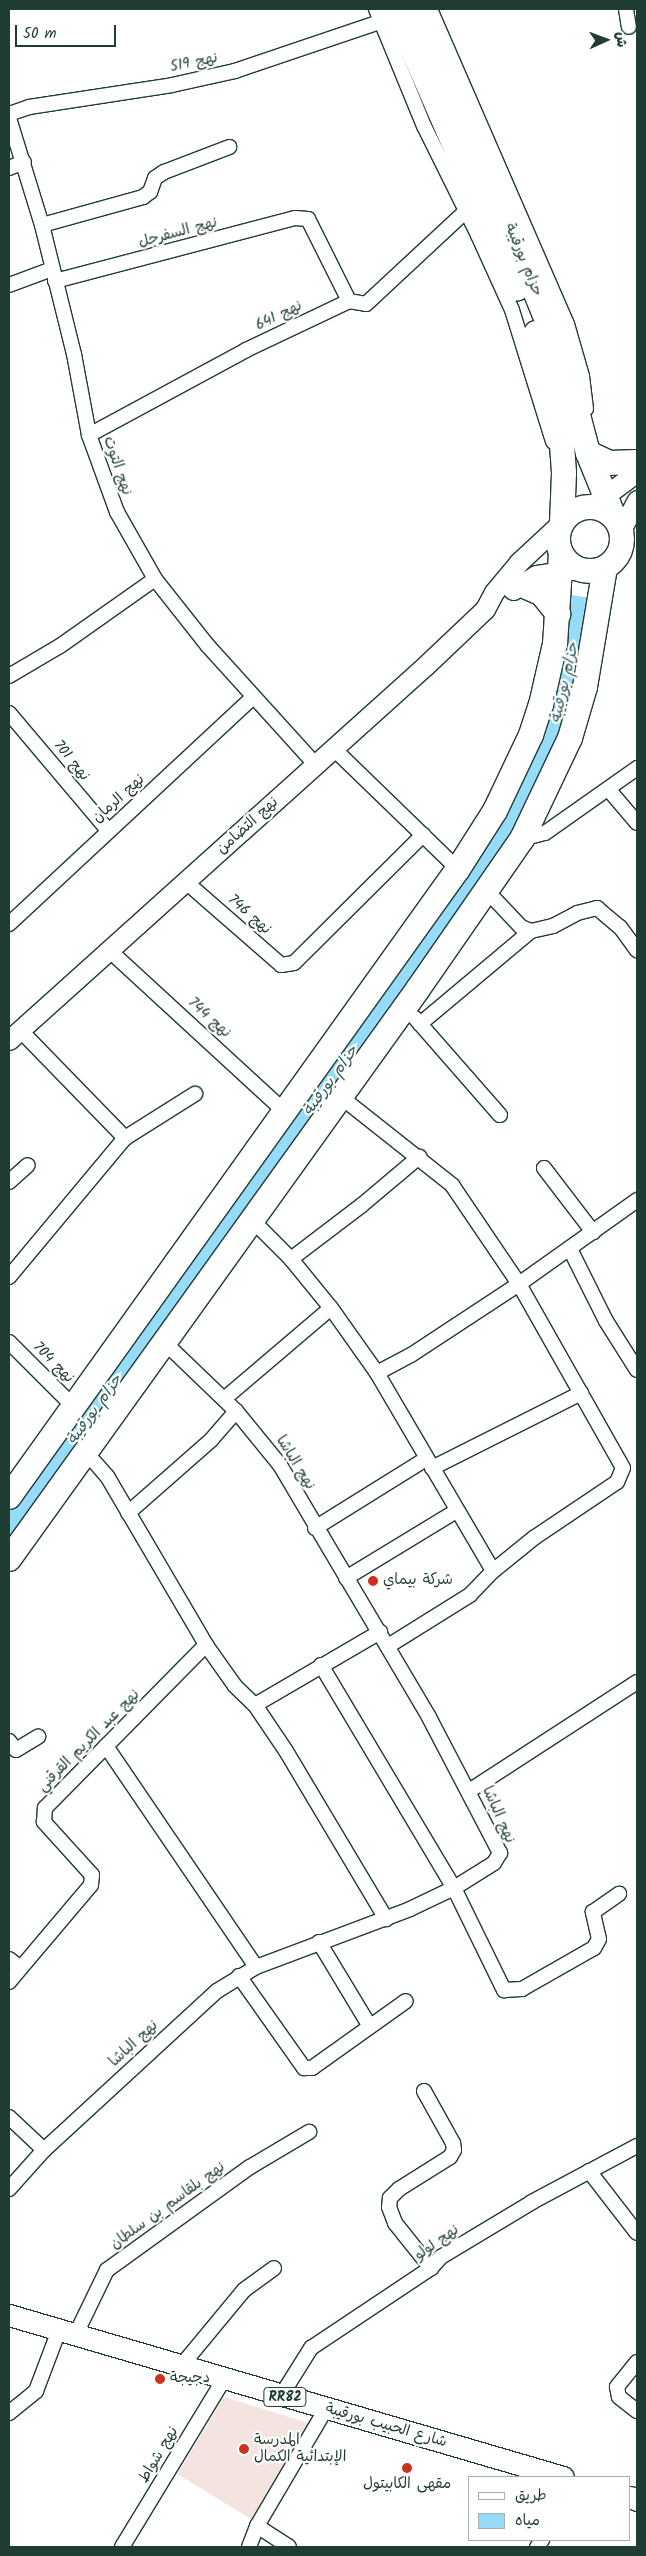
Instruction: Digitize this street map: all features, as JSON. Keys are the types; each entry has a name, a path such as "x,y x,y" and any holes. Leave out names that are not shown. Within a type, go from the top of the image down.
{"highway":[{"name":"حزام بورقيبة","path":"413,9 502,210 564,362 585,442 608,512"},
{"name":"حزام بورقيبة","path":"388,16 528,311 555,392 564,471 562,522"},
{"path":"585,442 609,463 633,471"},
{"path":"9,1497 458,869 503,796 531,735 549,673 566,564 558,540 562,522 576,510 608,512 620,552 605,568 585,687 570,738 522,838 487,891 413,1015 341,1097 9,1559"},
{"path":"566,564 590,571 605,568"},
{"path":"520,584 542,594 558,614"}],"main road":[{"name":"شارع الحبيب بورقيبة","path":"9,2315 182,2365 326,2410 559,2476"}],"street":[{"path":"376,9 388,16 424,126 512,310 564,471"},
{"path":"430,9 567,324 582,376 586,407 585,442"},
{"path":"626,9 629,27"},
{"name":"نهج 519","path":"9,116 29,107 172,85 235,71 388,16"},
{"name":"نهج التوت","path":"9,116 42,225 74,354 89,435 111,500 134,546 156,579 252,698 316,765"},
{"path":"42,225 143,197 150,192 155,178 164,172 229,147"},
{"path":"9,168 24,162"},
{"name":"نهج 641","path":"89,435 246,350 349,301 366,304 466,211"},
{"name":"نهج السفرجل","path":"9,285 295,218 308,218 349,301"},
{"path":"608,512 633,471"},
{"path":"608,512 637,500"},
{"name":"نهج التضامن","path":"485,608 494,592 518,563 562,522"},
{"name":"نهج التضامن","path":"12,1035 110,951 334,749 485,608 536,575 566,564"},
{"path":"9,676 60,646 156,579"},
{"name":"نهج الرمان","path":"9,924 252,698"},
{"name":"نهج 701","path":"9,714 108,830"},
{"path":"334,749 458,869"},
{"path":"522,838 545,833 609,790 637,768"},
{"path":"609,790 637,823"},
{"name":"نهج 746","path":"186,882 281,965 294,963 423,835"},
{"path":"487,891 521,927 531,931"},
{"path":"500,1115 413,1015 531,931 553,926 577,913 597,908 620,927 637,950"},
{"name":"نهج 744","path":"110,951 284,1111"},
{"path":"12,1035 125,1138"},
{"path":"9,1277 125,1138 195,1094"},
{"path":"341,1097 419,1156 452,1186 519,1284 620,1461 622,1476 492,1571 470,1595 388,1646"},
{"path":"290,1259 362,1205 419,1156"},
{"path":"9,1181 28,1165"},
{"path":"544,1168 593,1232"},
{"path":"378,1373 411,1356 519,1284 637,1200"},
{"path":"252,1220 290,1259 331,1308 378,1373 492,1571"},
{"path":"570,1249 606,1321 637,1370"},
{"path":"224,1399 331,1308"},
{"name":"نهج 704","path":"9,1342 74,1407"},
{"name":"نهج الباشا","path":"9,2188 44,2150 196,2009 239,1976 256,1966 386,1919 454,1888 494,1863 500,1853 469,1791 388,1646 315,1528 280,1465 236,1411 164,1342"},
{"path":"315,1528 429,1464 581,1393"},
{"path":"128,1513 211,1440 236,1411"},
{"path":"85,1452 107,1476 206,1645 235,1686 255,1705 386,1919"},
{"path":"346,1578 456,1511"},
{"path":"255,1705 380,1632"},
{"name":"نهج عبد الكريم القرقني","path":"9,1982 91,1885 92,1875 44,1822 45,1808 206,1645"},
{"path":"321,1665 454,1888 500,1985 511,1991 522,1989 594,1948 600,1939 593,1912 619,1894"},
{"path":"469,1791 637,1682"},
{"path":"9,1740 16,1750 38,1738"},
{"path":"106,1746 256,1966"},
{"path":"319,1942 369,2025"},
{"path":"9,1959 20,1968"},
{"path":"239,1976 304,2068 312,2068 369,2025 406,2001"},
{"path":"424,2091 454,2143 454,2150 450,2157 399,2189 390,2198 389,2207 395,2223 431,2268"},
{"path":"9,2117 44,2150"},
{"name":"نهج بلقاسم بن سلطان","path":"9,2413 36,2391 67,2332 107,2270 250,2167 309,2132"},
{"name":"نهج لولو","path":"281,2396 311,2348 431,2268 440,2257 637,2146"},
{"path":"590,2171 637,2233"},
{"path":"182,2365 244,2290 274,2268"},
{"path":"637,2362 617,2387 619,2397 637,2411"},
{"name":"نهج شواط","path":"122,2547 224,2379"},
{"path":"249,2547 256,2526 326,2410"},
{"path":"256,2526 289,2547"}],"shaded area":[{"name":"المدرسة الإبتدائية الكمال","path":"224,2397 312,2424 253,2520 177,2474"}],"water":[{"path":"571,595 591,598 575,695 526,816 9,1545 9,1509 479,850 566,630"}],"place":[{"name":"شركة بيماي","path":"373,1581"},
{"name":"دجيجة","path":"160,2379"},
{"name":"المدرسة الإبتدائية الكمال","path":"244,2449"},
{"name":"مقهى الكابيتول","path":"407,2468"}]}
